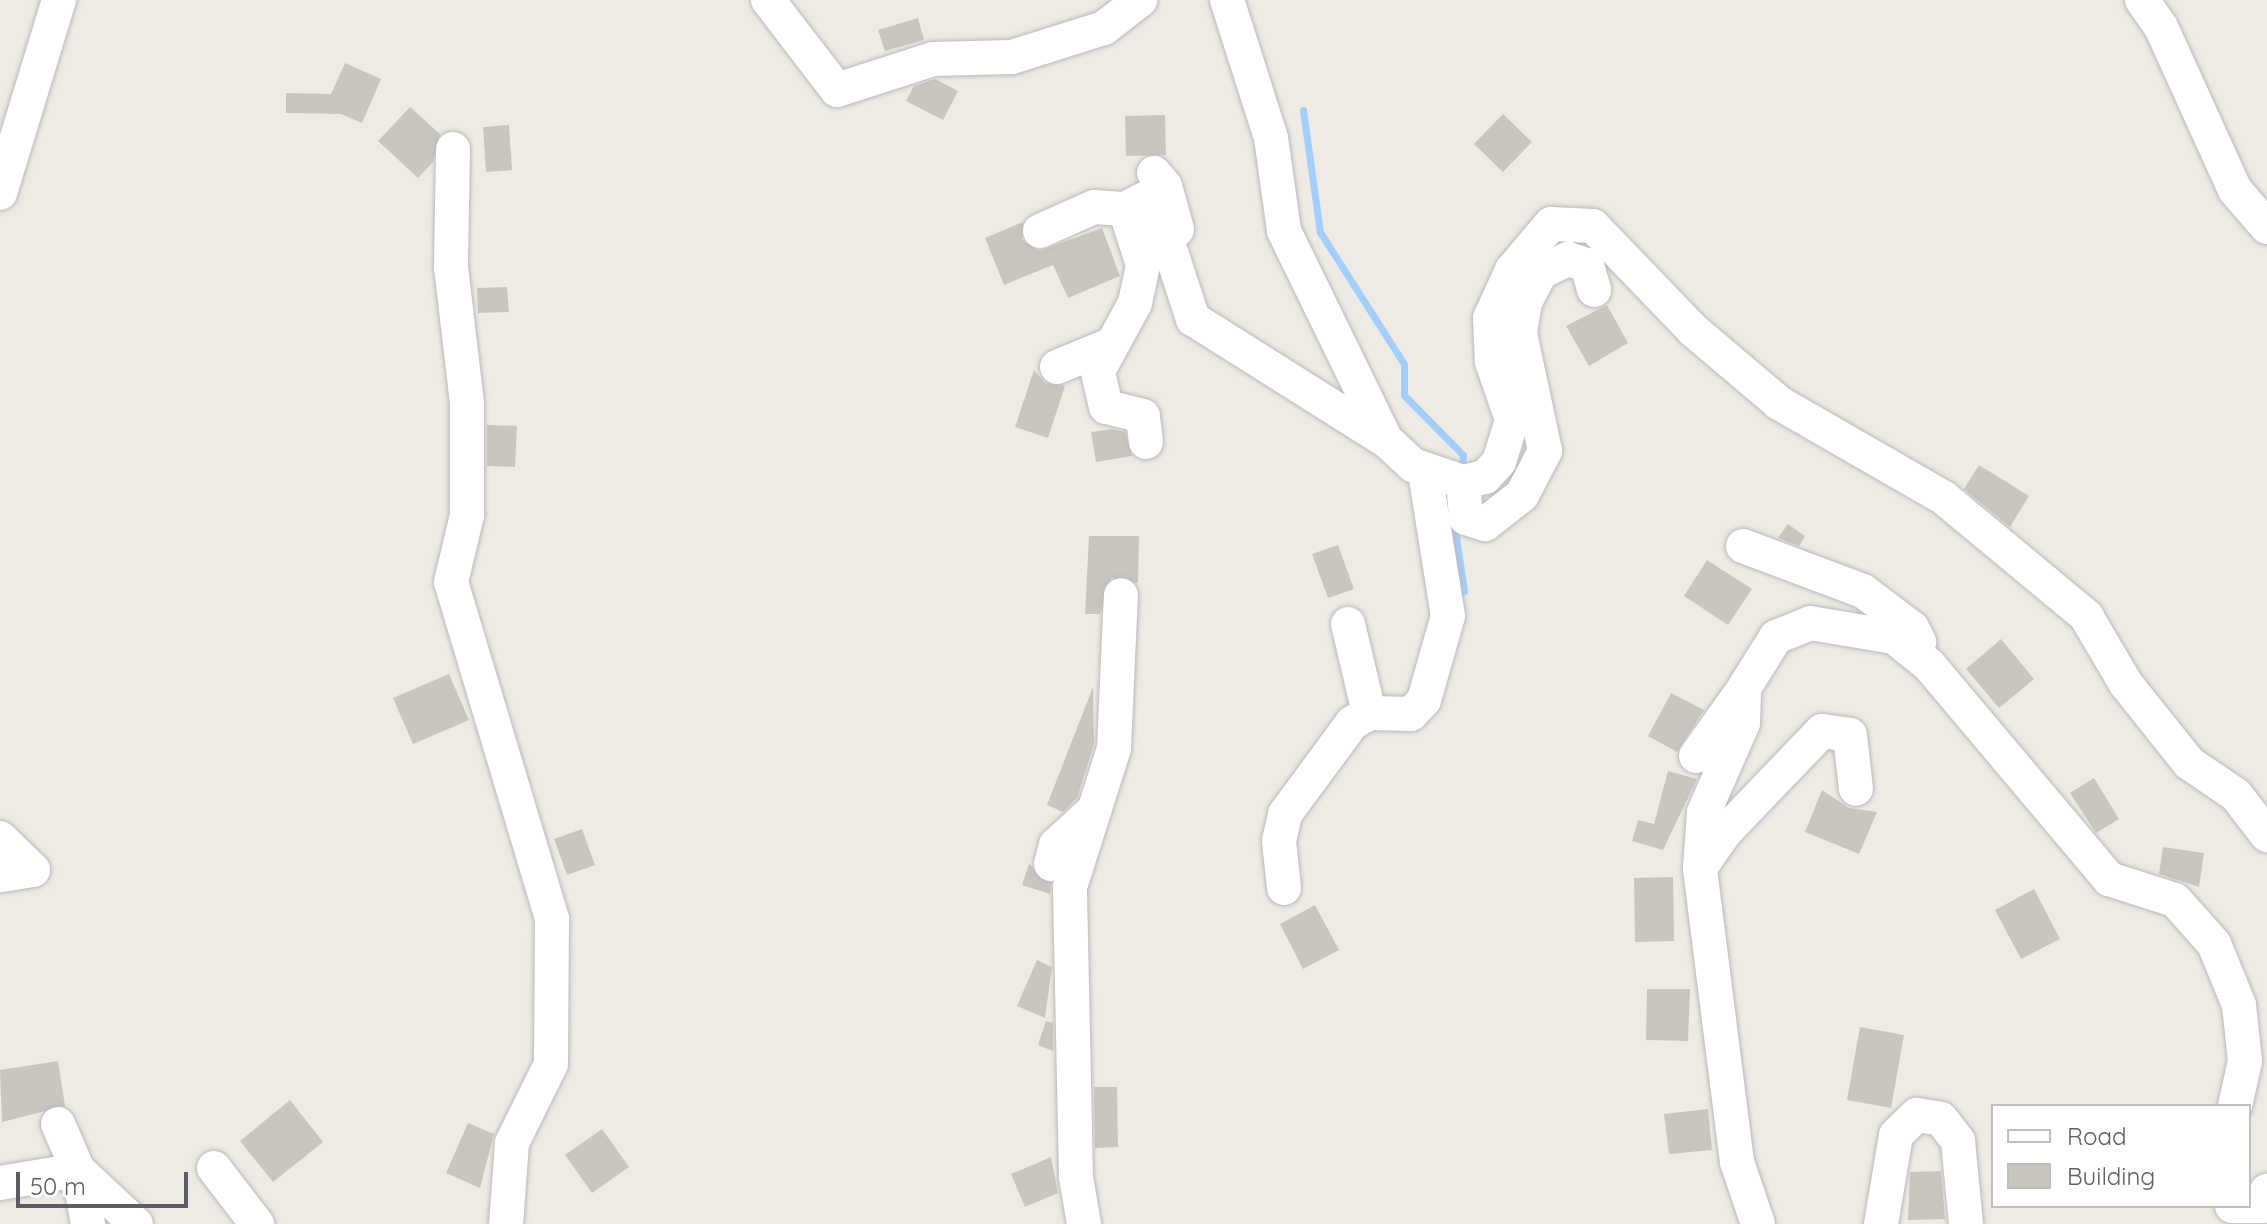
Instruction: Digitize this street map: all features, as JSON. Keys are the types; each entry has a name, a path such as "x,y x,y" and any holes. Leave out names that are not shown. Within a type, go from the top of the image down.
{"street":[{"path":"0,193 59,0"},
{"path":"768,0 837,90 933,59 1012,57 1104,28 1140,0"},
{"path":"1227,0 1271,138 1284,231 1386,440"},
{"path":"2142,0 2161,27 2235,190 2267,227"},
{"path":"453,149 451,267 467,404 467,499 451,582 552,919 551,1064 512,1143 506,1224"},
{"path":"1154,173 1176,218 1182,285"},
{"path":"1040,231 1094,207 1125,209 1145,199 1158,212 1193,319 1386,440 1425,472 1463,482 1485,477 1499,462 1512,420 1492,362 1490,318 1512,270 1551,224 1593,226 1693,330 1779,403 1944,498 2086,616 2126,684 2189,763 2236,795 2267,835"},
{"path":"1125,209 1143,265 1135,303 1108,346 1099,391 1106,407 1143,416 1146,442"},
{"path":"1463,482 1466,518 1485,524 1522,495 1545,451 1520,333 1525,302 1541,272 1568,259 1587,265 1594,290"},
{"path":"1057,367 1108,346"},
{"path":"1284,888 1279,841 1285,814 1352,723 1369,713 1392,719 1424,700 1448,616 1425,472"},
{"path":"1743,546 1863,591 1912,628 1929,665"},
{"path":"1084,1224 1076,1177 1070,887 1095,809 1122,702 1121,595"},
{"path":"1696,756 1776,637 1810,623 1894,637 1929,665 2109,879 2175,900 2214,944 2239,1005 2245,1061 2235,1104"},
{"path":"1348,624 1369,713"},
{"path":"1701,1019 1704,983 1685,838 1704,812 1743,723 1744,688"},
{"path":"1700,868 1725,832 1822,731 1850,735 1854,791"},
{"path":"1051,864 1056,845 1095,809"},
{"path":"1704,812 1700,868 1702,965 1737,1162 1751,1215"},
{"path":"0,838 33,870 0,875"},
{"path":"1881,1224 1896,1135 1917,1115 1941,1119 1958,1141 1966,1224"},
{"path":"58,1124 78,1170 88,1224"},
{"path":"214,1168 257,1224"},
{"path":"0,1183 78,1170"},
{"path":"78,1170 136,1224"}],"building":[{"path":"918,18 924,40 885,51 878,30"},
{"path":"345,63 381,79 362,123 341,114 286,113 286,93 331,94"},
{"path":"935,79 958,91 943,120 906,101 914,86"},
{"path":"410,107 440,134 433,162 418,178 378,141"},
{"path":"1503,114 1532,142 1503,172 1474,144"},
{"path":"1165,115 1166,155 1126,156 1125,116"},
{"path":"509,125 512,170 486,172 483,127"},
{"path":"1023,222 1022,240 1039,251 1102,228 1120,276 1068,298 1053,265 1004,285 985,238"},
{"path":"507,287 509,312 478,313 477,288"},
{"path":"1607,305 1628,343 1589,366 1566,326"},
{"path":"1034,370 1045,383 1065,386 1048,438 1015,427"},
{"path":"487,425 517,426 515,467 487,466"},
{"path":"1112,429 1125,432 1132,456 1096,462 1091,432"},
{"path":"1979,465 2029,496 2010,527 1964,489"},
{"path":"1788,524 1805,536 1799,546 1778,538"},
{"path":"1089,536 1139,536 1138,583 1111,578 1100,614 1085,614"},
{"path":"1338,545 1354,589 1328,598 1312,554"},
{"path":"1707,560 1752,589 1728,625 1684,596"},
{"path":"2001,639 2034,679 1999,708 1966,669"},
{"path":"449,674 469,720 413,744 393,698"},
{"path":"1093,687 1094,744 1077,798 1063,812 1047,805"},
{"path":"1671,693 1704,710 1677,752 1648,736"},
{"path":"1668,771 1697,779 1663,850 1632,841 1638,820 1654,824"},
{"path":"2094,778 2119,819 2096,833 2070,793"},
{"path":"1822,790 1849,808 1877,812 1859,854 1805,832"},
{"path":"582,829 595,865 567,875 554,839"},
{"path":"2163,847 2204,853 2199,887 2159,874"},
{"path":"1029,864 1051,883 1050,894 1022,885"},
{"path":"1673,877 1674,941 1635,942 1634,878"},
{"path":"2034,889 2060,939 2021,959 1995,910"},
{"path":"1315,905 1339,950 1303,969 1280,924"},
{"path":"1037,960 1052,967 1045,1018 1017,1006"},
{"path":"1647,989 1690,989 1688,1041 1646,1040"},
{"path":"1046,1021 1053,1023 1053,1051 1038,1045"},
{"path":"1860,1027 1904,1035 1891,1108 1847,1100"},
{"path":"58,1061 65,1106 2,1122 0,1070"},
{"path":"1094,1087 1117,1087 1118,1147 1095,1148"},
{"path":"290,1100 323,1142 273,1182 240,1141"},
{"path":"1708,1109 1712,1150 1669,1154 1664,1114"},
{"path":"468,1123 494,1134 480,1188 446,1173"},
{"path":"602,1129 629,1167 592,1193 565,1155"},
{"path":"1051,1157 1058,1193 1025,1207 1011,1174"},
{"path":"1941,1171 1945,1219 1908,1220 1910,1172"}],"waterway":[{"path":"1303,110 1320,232 1404,364 1404,395 1463,455 1461,473"},
{"path":"1454,523 1464,591"}]}
